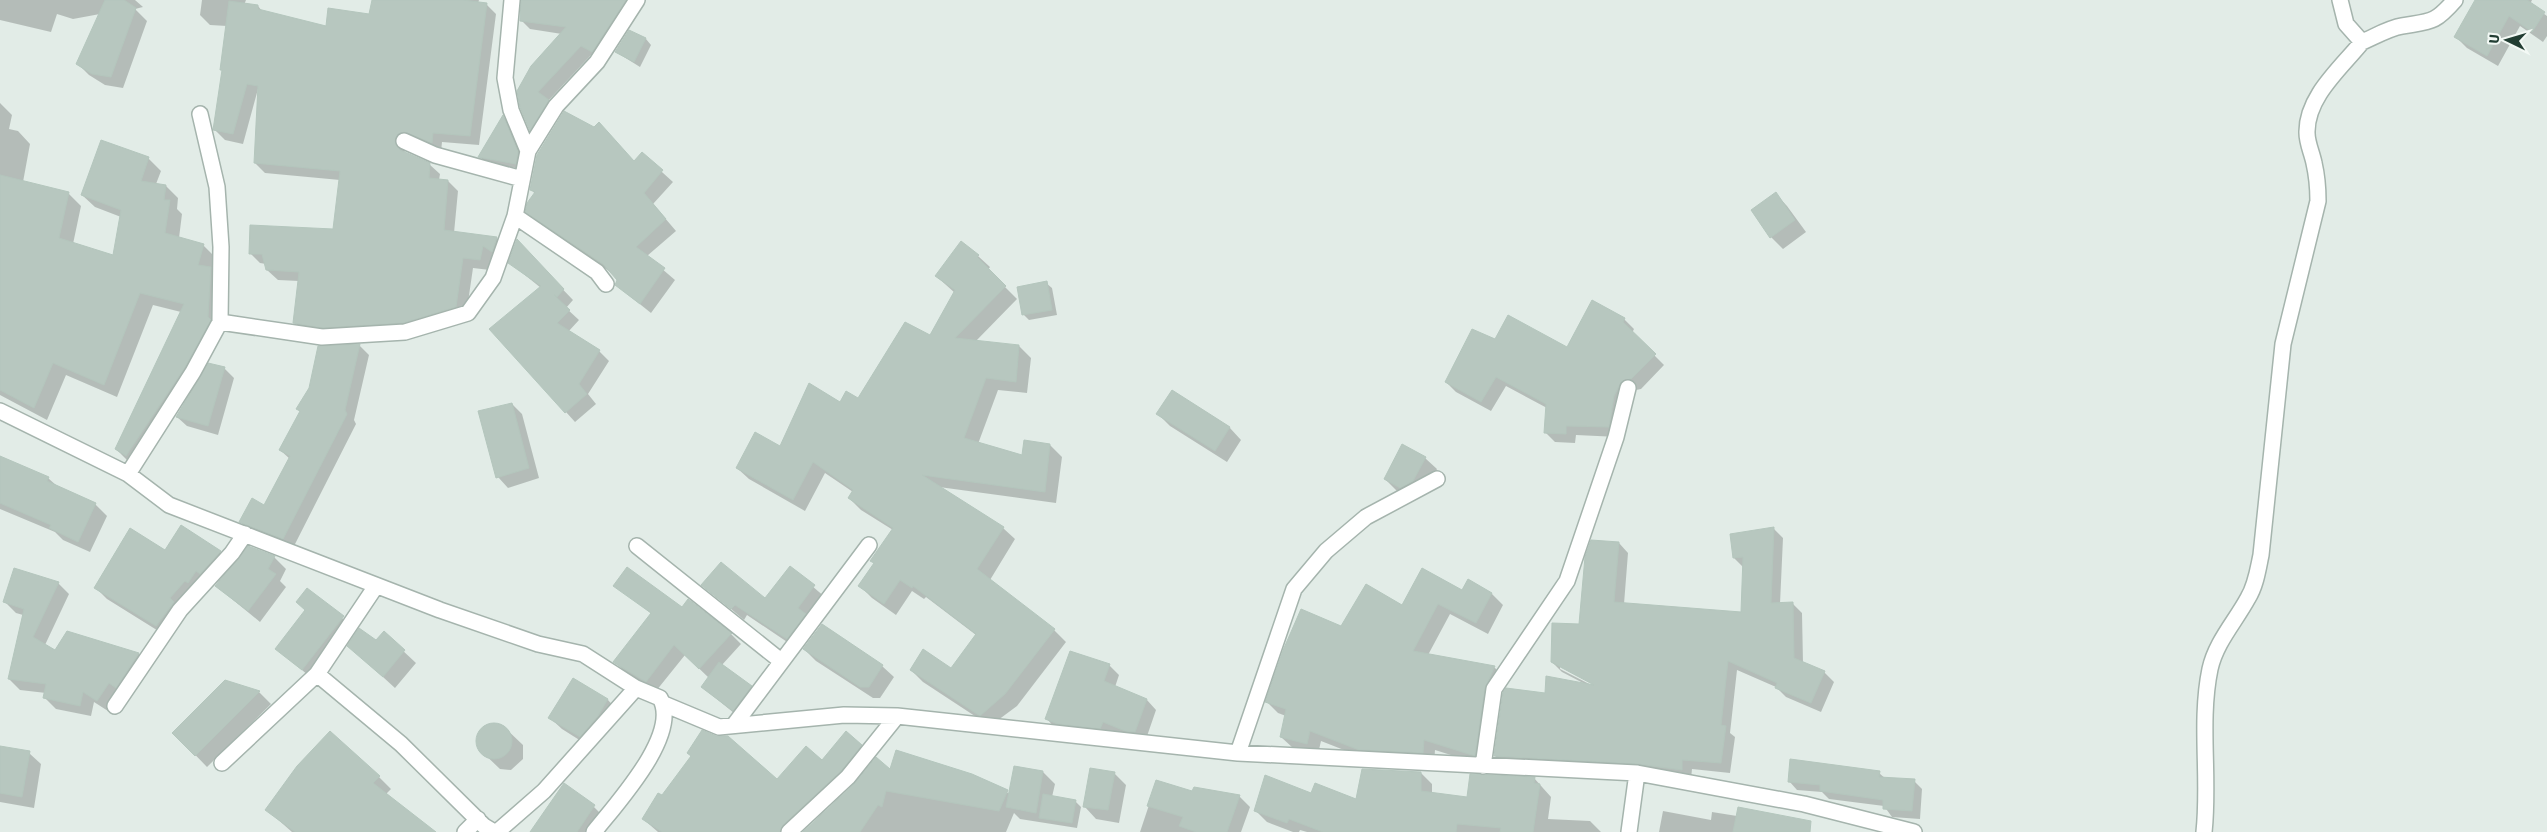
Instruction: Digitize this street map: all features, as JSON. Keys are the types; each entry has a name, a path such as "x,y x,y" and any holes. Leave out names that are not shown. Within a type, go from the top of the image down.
{"street":[{"path":"512,0 504,78 511,110 528,151"},
{"path":"220,322 322,336 405,332 468,313 493,278 516,216 528,151 556,106 597,62 637,0"},
{"path":"2340,0 2346,24 2362,42"},
{"path":"2204,832 2207,803 2206,694 2216,650 2248,598 2255,582 2261,555 2283,344 2318,202 2318,180 2307,133 2308,121 2313,106 2336,71 2362,42 2401,26 2421,25 2442,15 2455,0"},
{"path":"128,474 193,372 220,322 221,247 217,188 200,114"},
{"path":"404,141 435,155 522,179"},
{"path":"516,216 597,272 606,284"},
{"path":"1483,766 1494,689 1567,581 1616,438 1628,388"},
{"path":"0,410 128,474 169,505 376,586 538,644 583,654 636,688 660,698 664,704 666,722 656,747 594,832"},
{"path":"1238,753 1294,589 1326,551 1366,517 1437,479"},
{"path":"115,706 180,610 232,553 245,534"},
{"path":"734,725 869,545"},
{"path":"637,546 781,661"},
{"path":"222,763 317,674 376,586"},
{"path":"317,674 401,744 478,819 495,832 544,791 636,688"},
{"path":"664,704 718,728 844,715 897,716 1238,753 1637,773 1804,804 1914,832"},
{"path":"789,832 848,777 897,716"},
{"path":"1629,832 1637,773"},
{"path":"465,832 478,819"}],"building":[{"path":"105,0 124,0 136,8 111,77 92,74 76,64"},
{"path":"372,0 463,0 487,3 470,136 433,133 432,143 404,132 398,134 395,141 400,150 430,163 429,178 448,180 444,230 497,237 492,252 483,246 480,260 463,258 456,307 403,323 322,328 293,323 299,272 266,270 262,254 249,254 250,225 333,229 340,171 254,163 258,86 247,84 233,134 213,130 222,70 220,70 229,1 258,5 258,9 326,26 328,8 369,14"},
{"path":"521,0 626,0 592,52 581,46 538,92 549,100 530,131 520,107 517,91 531,66 566,27 520,21"},
{"path":"2475,0 2527,0 2545,12 2532,32 2509,16 2487,56 2454,37"},
{"path":"629,30 646,38 634,62 615,52"},
{"path":"564,111 594,127 599,122 634,161 642,152 663,170 644,193 666,219 636,247 665,268 640,304 615,285 617,280 603,264 525,212 527,203 535,192 530,190 537,155"},
{"path":"503,115 518,152 516,164 478,157"},
{"path":"101,140 149,157 141,181 166,185 164,200 170,200 165,233 204,244 198,265 211,267 208,317 211,320 185,367 126,456 115,449 184,304 140,293 104,385 53,363 34,408 0,390 0,175 69,192 59,238 113,255 121,210 81,195"},
{"path":"1776,192 1795,220 1770,238 1751,210"},
{"path":"517,239 564,289 557,297 554,295 570,310 557,323 600,350 579,384 587,394 565,413 489,329 541,286 508,263"},
{"path":"961,241 979,255 977,257 1006,286 955,338 1019,345 1016,382 986,378 964,438 1022,455 1024,440 1050,444 1045,492 922,475 1004,527 977,569 1055,629 1005,694 980,716 910,670 923,649 951,668 976,634 913,586 912,588 900,580 884,604 858,586 874,563 870,561 893,528 848,498 853,490 813,462 793,500 736,468 755,432 780,446 809,383 840,402 846,391 858,398 905,322 930,335 955,290 935,276"},
{"path":"1047,281 1052,310 1022,315 1017,287"},
{"path":"1592,300 1625,318 1623,322 1656,354 1631,379 1621,382 1614,396 1609,427 1566,426 1566,434 1544,433 1546,404 1496,377 1481,402 1445,382 1472,329 1495,339 1508,315 1567,347"},
{"path":"360,344 345,410 347,414 283,539 239,522 252,498 264,505 290,456 279,450 300,411 296,409 309,388 318,346"},
{"path":"208,363 225,367 208,426 176,417"},
{"path":"1172,390 1230,427 1215,451 1156,414"},
{"path":"512,403 529,468 496,478 478,411"},
{"path":"1402,444 1426,457 1413,481 1400,488 1384,479"},
{"path":"0,456 49,477 47,481 96,503 78,542 49,528 51,525 0,503"},
{"path":"181,525 221,551 200,574 196,571 188,583 185,581 170,598 174,602 156,626 94,588 130,528 165,550"},
{"path":"1774,527 1771,603 1793,602 1794,658 1825,671 1811,703 1775,688 1777,683 1728,661 1721,725 1726,726 1721,763 1682,760 1682,770 1637,764 1494,756 1503,692 1506,688 1545,693 1546,676 1594,685 1551,662 1552,623 1579,624 1585,557 1591,540 1619,542 1614,602 1741,612 1743,557 1733,558 1730,534"},
{"path":"248,546 275,556 268,569 276,574 248,611 215,586"},
{"path":"721,562 765,598 790,566 815,585 798,608 806,614 787,639 735,605 731,609 701,585"},
{"path":"627,567 682,607 688,599 732,633 699,669 674,645 646,682 613,662 651,613 613,586"},
{"path":"14,568 59,582 33,637 55,650 67,631 139,653 116,688 109,683 97,701 83,692 80,706 43,698 46,684 8,679 24,609 3,602"},
{"path":"1422,568 1462,590 1468,579 1492,593 1476,623 1438,604 1413,651 1495,666 1485,688 1475,756 1424,740 1423,753 1359,750 1310,731 1307,744 1280,737 1286,709 1265,702 1284,648 1301,609 1341,626 1366,584 1402,605"},
{"path":"307,588 344,616 302,670 275,649 305,610 296,602"},
{"path":"822,624 883,665 869,687 860,687 803,649"},
{"path":"359,628 376,640 384,631 405,650 383,677 347,646"},
{"path":"1070,651 1110,664 1104,681 1147,699 1135,732 1125,731 1103,722 1100,729 1058,724 1045,719"},
{"path":"719,662 752,686 733,711 701,687"},
{"path":"573,678 608,699 598,716 580,737 548,718"},
{"path":"225,680 260,691 195,756 172,733"},
{"path":"494,723 501,724 507,728 511,734 511,748 507,754 501,758 494,759 487,758 481,754 477,748 476,741 477,734 481,728 487,724"},
{"path":"702,730 716,736 728,736 777,779 806,746 822,760 846,731 862,745 841,771 783,825 780,832 662,832 642,819 658,793 662,795 691,756 687,753"},
{"path":"330,731 380,776 373,783 436,832 295,832 265,810 297,766"},
{"path":"0,746 30,751 22,797 0,793"},
{"path":"896,750 972,774 1008,790 999,811 886,791 882,807 878,805 860,832 803,832 854,784 876,757 890,769"},
{"path":"1790,759 1880,771 1879,777 1915,779 1912,811 1883,809 1883,800 1820,791 1820,785 1788,782"},
{"path":"1014,766 1043,771 1036,813 1006,807"},
{"path":"1090,768 1115,772 1108,810 1083,807"},
{"path":"1362,769 1421,772 1421,791 1467,797 1470,774 1535,777 1534,783 1540,784 1533,832 1500,832 1501,828 1457,824 1456,832 1323,832 1289,819 1287,823 1254,811 1265,775 1311,793 1315,783 1356,799"},
{"path":"1156,780 1192,791 1194,787 1240,795 1227,832 1196,832 1179,826 1183,817 1147,806"},
{"path":"564,783 595,805 577,832 530,832"},
{"path":"1043,794 1076,800 1072,823 1039,818"},
{"path":"1738,807 1811,821 1810,832 1733,832"}]}
